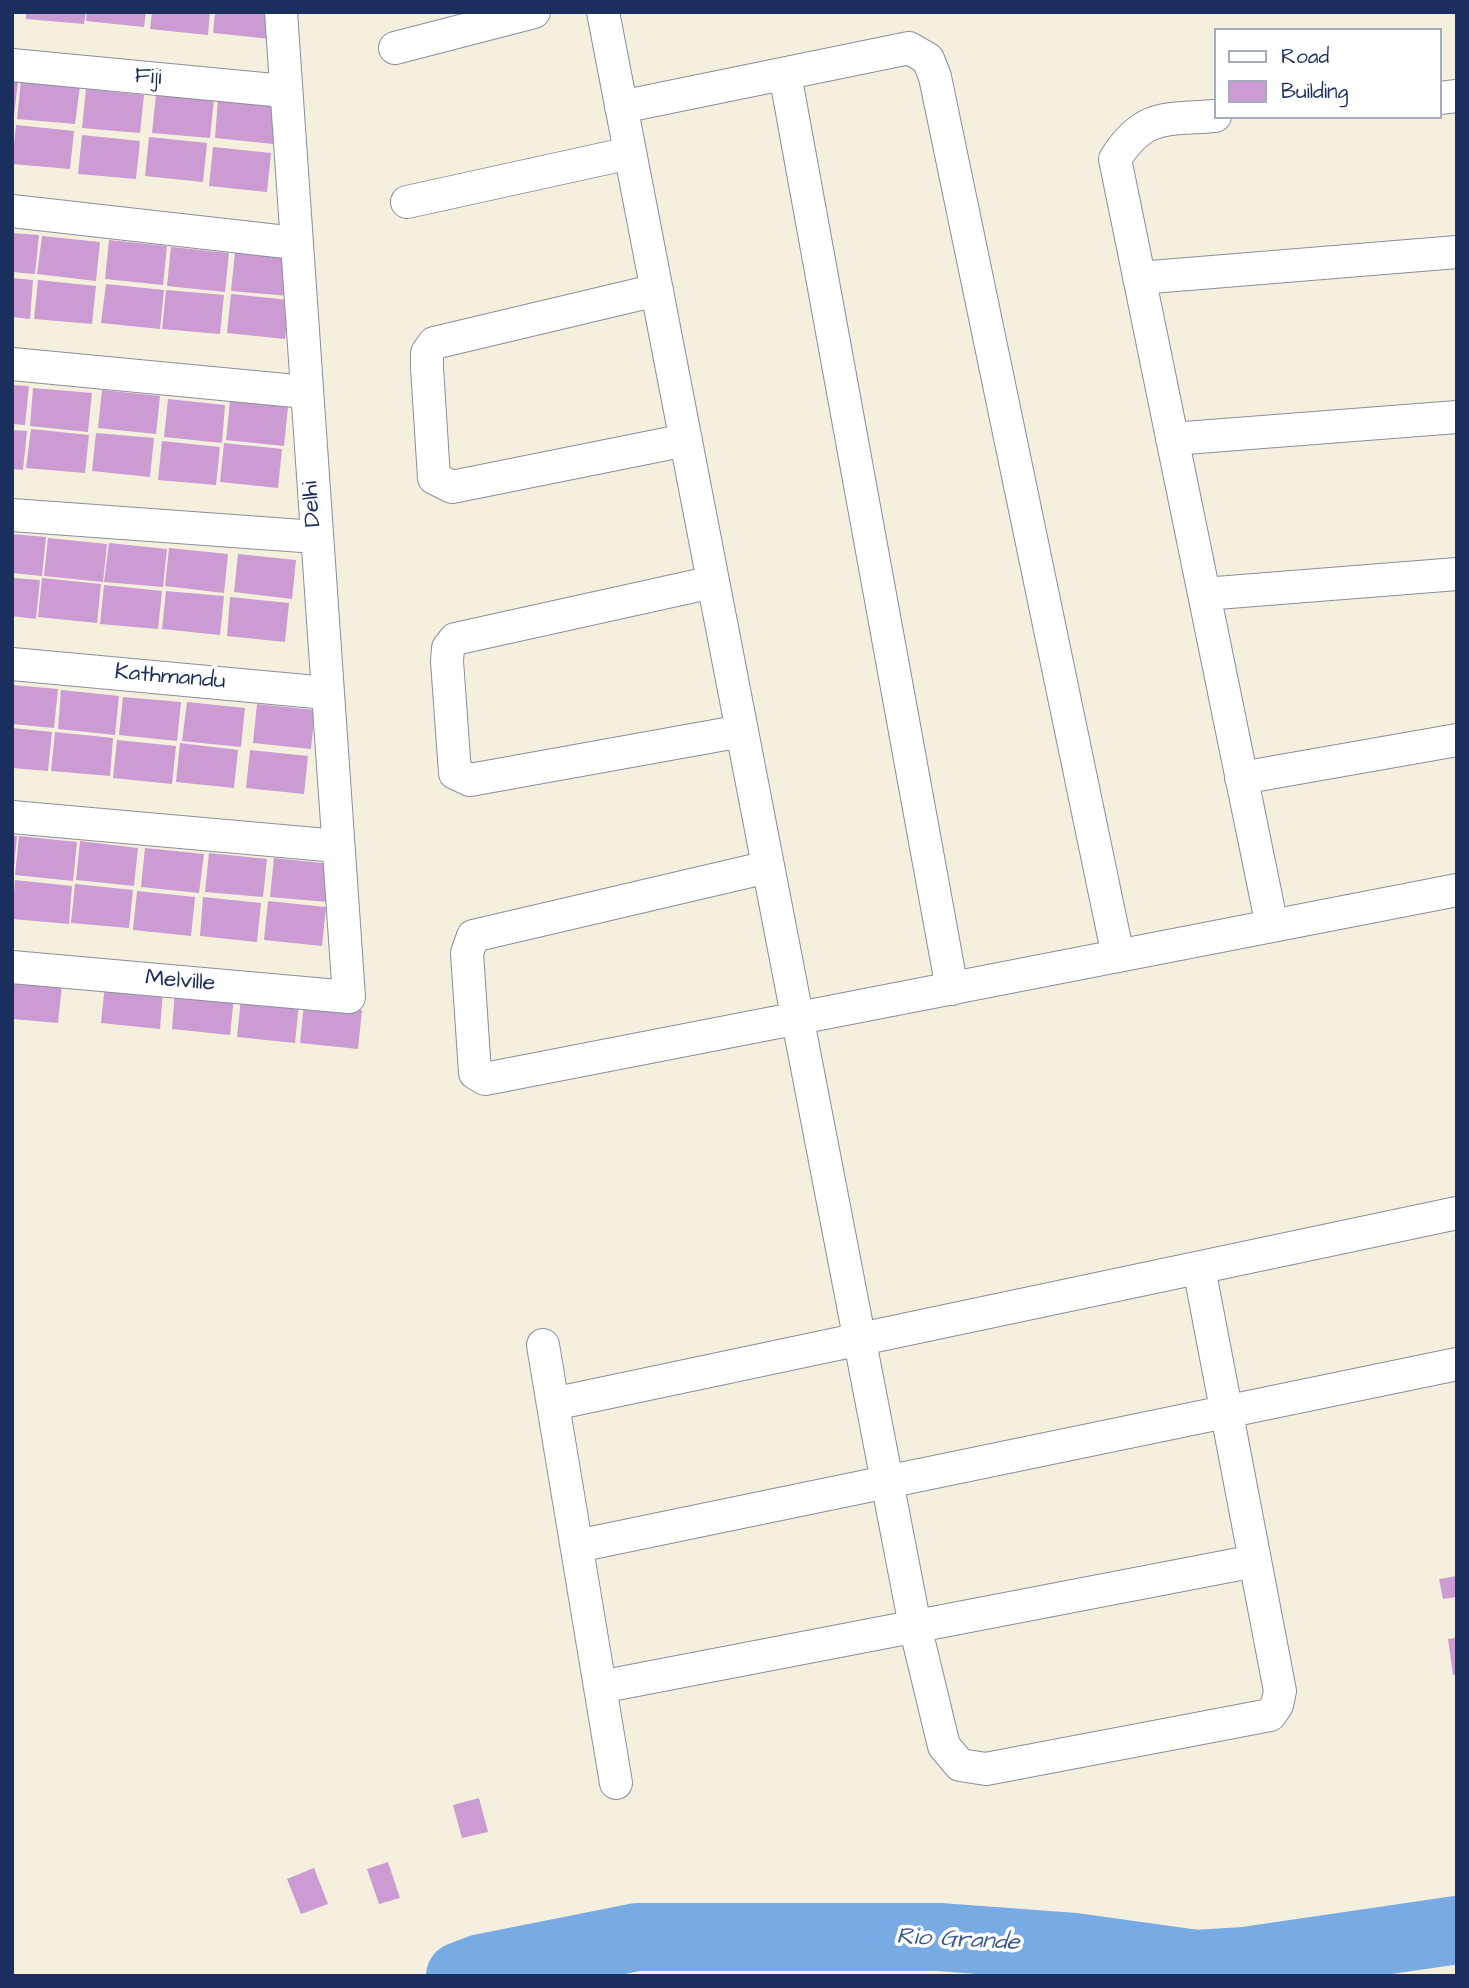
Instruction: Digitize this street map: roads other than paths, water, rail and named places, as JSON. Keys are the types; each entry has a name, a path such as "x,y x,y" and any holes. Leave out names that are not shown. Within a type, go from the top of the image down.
{"street":[{"name":"Delhi","path":"281,12 284,91 349,997"},
{"path":"395,48 462,21 534,12"},
{"path":"603,12 915,1626 944,1746 960,1765 986,1769 1270,1715 1277,1705 1280,1691 1199,1268"},
{"path":"621,107 909,48 928,58 935,77 1118,956"},
{"name":"Fiji","path":"12,65 284,91"},
{"path":"785,74 952,989"},
{"path":"1214,116 1152,121 1128,138 1115,159 1272,926"},
{"path":"407,202 630,153"},
{"path":"12,211 295,243"},
{"path":"1139,278 1457,252"},
{"path":"657,290 434,343 427,353 434,478 452,487 686,440"},
{"path":"12,364 306,392"},
{"path":"1172,439 1457,417"},
{"path":"12,515 316,537"},
{"path":"1204,594 1457,574"},
{"path":"713,582 455,639 448,648 447,661 455,773 470,780 742,732"},
{"name":"Kathmandu","path":"12,664 327,693"},
{"path":"1241,778 1457,740"},
{"path":"12,817 338,846"},
{"path":"768,866 473,936 467,953 475,1073 485,1079 1457,890"},
{"name":"Melville","path":"12,967 349,997"},
{"path":"553,1404 1457,1213"},
{"path":"543,1345 616,1783"},
{"path":"577,1546 1457,1364"},
{"path":"600,1688 1255,1561"}],"waterway":[{"name":"Rio Grande","path":"460,1976 481,1968 637,1937 939,1937 1074,1947 1196,1964 1245,1961 1457,1930"}]}
